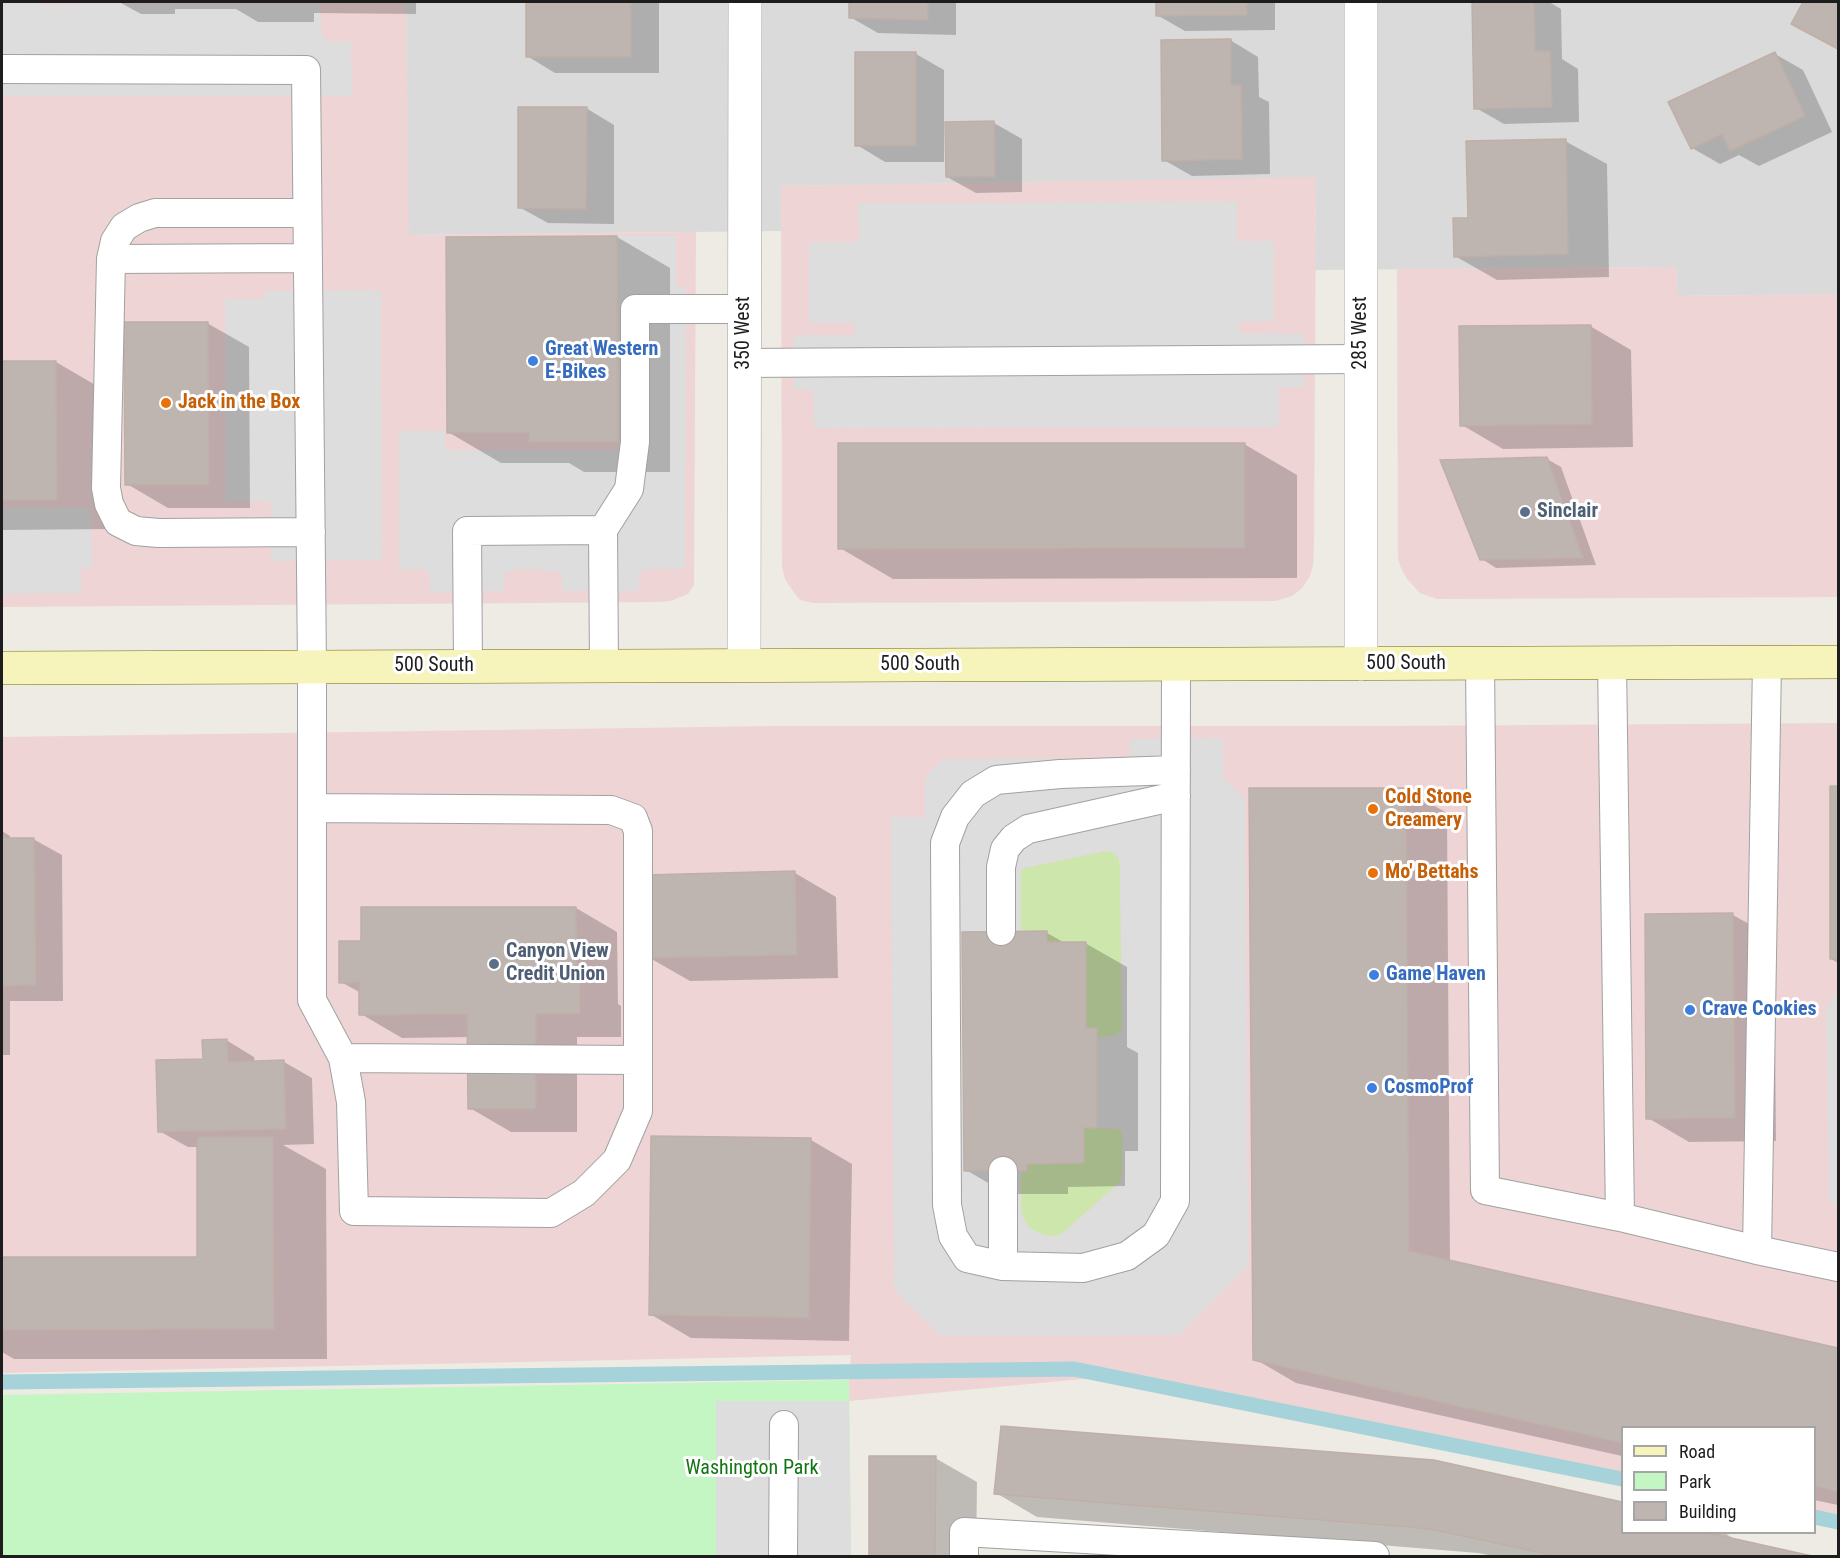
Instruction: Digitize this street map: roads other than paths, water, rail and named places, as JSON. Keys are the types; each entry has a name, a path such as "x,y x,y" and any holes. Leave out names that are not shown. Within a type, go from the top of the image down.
{"main road":[{"name":"500 South","path":"2,668 1839,662"}],"street":[{"name":"350 West","path":"744,665 745,2"},
{"name":"285 West","path":"1361,2 1361,664"}],"lane":[{"path":"2,69 306,70 312,667 312,808 312,1000 343,1058 351,1102 354,1211 551,1214 584,1193 617,1160 638,1111 638,831 633,818 611,810 312,808"},
{"path":"308,213 155,213 139,218 124,227 115,241 111,259 106,488 109,504 118,522 136,531 158,533 311,532"},
{"path":"111,259 308,258"},
{"path":"604,666 603,530 628,489 634,454 635,309 745,309"},
{"path":"744,363 1361,358"},
{"path":"468,666 467,531 603,530"},
{"path":"1757,1250 1767,662"},
{"path":"1480,663 1485,1190 1839,1267"},
{"path":"1612,663 1620,1218"},
{"path":"1176,665 1176,783 1175,1202 1156,1235 1127,1256 1083,1268 1003,1266 967,1258 953,1236 947,1205 945,843 955,817 973,794 996,780 1060,774 1176,783"},
{"path":"1001,932 1001,867 1005,849 1014,838 1028,829 1176,783"},
{"path":"343,1058 638,1060"},
{"path":"1002,1171 1003,1266"},
{"path":"783,1557 784,1425"},
{"path":"964,1557 964,1532 1375,1557"}],"waterway":[{"path":"2,1382 1074,1369 1621,1479"},
{"path":"1816,1517 1838,1522"}],"place":[{"name":"Great Western E-Bikes","path":"533,361"},
{"name":"Jack in the Box","path":"166,403"},
{"name":"Sinclair","path":"1525,512"},
{"name":"Cold Stone Creamery","path":"1373,809"},
{"name":"Mo' Bettahs","path":"1373,873"},
{"name":"Canyon View Credit Union","path":"494,964"},
{"name":"Game Haven","path":"1374,975"},
{"name":"Crave Cookies","path":"1690,1010"},
{"name":"CosmoProf","path":"1372,1088"}],"park label":[{"name":"Washington Park","path":"752,1469"}]}
